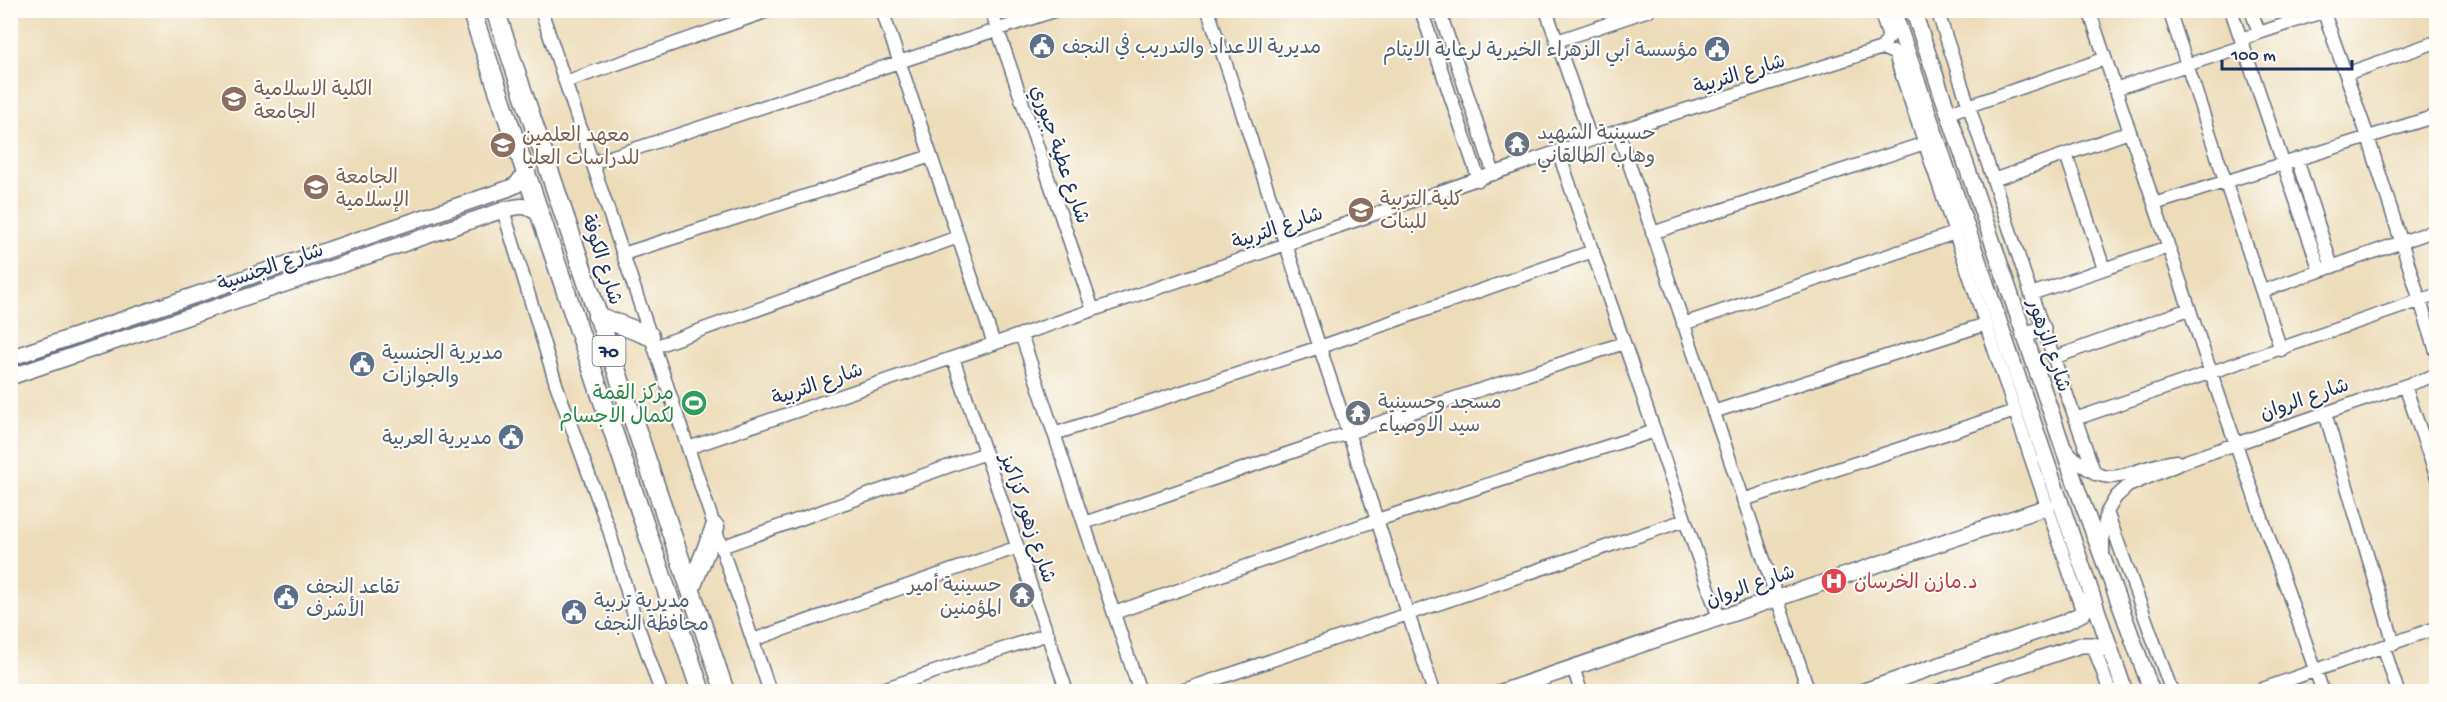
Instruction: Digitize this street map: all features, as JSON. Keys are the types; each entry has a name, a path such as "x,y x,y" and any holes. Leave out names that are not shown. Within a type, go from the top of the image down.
{"highway":[{"name":"70","path":"471,10 702,692"},
{"name":"شارع الكوفة","path":"495,10 725,692"},
{"path":"526,170 540,168 543,165 544,154"},
{"path":"597,316 652,341"},
{"path":"690,588 715,527"}],"main road":[{"name":"شارع الزهور","path":"1913,10 2024,336 2152,692"},
{"name":"شارع الزهور","path":"1894,13 1964,218 2033,445 2091,595 2125,692"},
{"name":"شارع الجنسية","path":"10,358 497,193 516,185 526,170"},
{"path":"1955,191 1965,190 1971,182"},
{"path":"497,193 503,210"},
{"name":"شارع الجنسية","path":"10,377 503,210 519,206 529,207 542,216"},
{"path":"1964,218 1971,211 1981,211"},
{"path":"381,231 388,238 388,249"},
{"path":"2024,336 2043,328"},
{"name":"شارع الروان","path":"1501,692 2047,507"},
{"path":"1861,692 2065,622 2083,613 2091,595"},
{"path":"2013,640 2022,664"},
{"path":"1939,692 2081,645 2093,645 2110,650"}],"street":[{"path":"541,10 770,692"},
{"path":"565,82 771,10"},
{"path":"882,10 994,344"},
{"name":"شارع عطية جبوري","path":"991,10 1093,310"},
{"path":"592,164 1057,10"},
{"path":"1208,10 1434,692"},
{"path":"1421,10 1479,180"},
{"path":"1439,10 1494,174"},
{"path":"1546,10 1591,140"},
{"path":"1557,41 1649,10"},
{"path":"1880,10 1888,46 1925,144 2015,411 2033,445 2047,507 2083,613"},
{"path":"1937,10 2031,294 2095,474"},
{"path":"2089,10 2189,309 2323,692"},
{"path":"2169,10 2281,350"},
{"path":"2231,10 2290,161 2326,269"},
{"path":"2251,10 2259,33"},
{"path":"2115,89 2186,65 2259,33 2325,11 2436,351"},
{"path":"1888,46 1894,28 1894,13"},
{"path":"2346,74 2436,42"},
{"path":"1888,46 1910,60"},
{"name":"شارع التربية","path":"688,448 1479,180 1558,151 1888,46"},
{"path":"1948,113 2104,59"},
{"path":"2154,204 2436,117"},
{"path":"1618,131 1809,692"},
{"path":"1993,180 2129,132"},
{"path":"1652,232 1925,144"},
{"path":"1558,151 1719,618"},
{"path":"2066,154 2104,269"},
{"path":"622,254 931,156"},
{"path":"503,210 556,384 609,530 661,692"},
{"path":"2263,291 2436,230"},
{"path":"1683,324 1955,233"},
{"path":"652,341 958,237"},
{"path":"2031,294 2168,247"},
{"path":"1054,434 1320,347 1593,251"},
{"path":"2075,419 2436,295"},
{"path":"2053,358 2189,309"},
{"path":"1713,412 1986,324"},
{"path":"1021,334 1140,692"},
{"path":"1084,523 1348,433 1624,343"},
{"name":"شارع زهور كزاكيز","path":"953,358 1067,692"},
{"name":"شارع الروان","path":"2107,512 2116,497 2128,486 2186,460 2436,375"},
{"path":"2405,386 2436,475"},
{"path":"1743,500 2015,411"},
{"path":"2325,413 2389,646 2398,692"},
{"path":"1113,613 1377,520 1655,431"},
{"path":"2063,446 2078,464 2095,474"},
{"path":"721,547 986,453"},
{"name":"شارع الروان","path":"2095,474 2120,477 2161,464 2186,460"},
{"path":"2104,558 2103,532 2107,512"},
{"path":"2107,512 2170,691"},
{"path":"1178,692 1685,520"},
{"path":"753,640 1018,547"},
{"path":"2254,692 2436,628"},
{"path":"874,692 1048,634"},
{"path":"2093,645 2110,692"},
{"path":"1573,667 1581,692"}],"place":[{"name":"مديرية الاعداد والتدريب في النجف","path":"1042,46"},
{"name":"مؤسسة أبي الزهراء الخيرية لرعاية الايتام","path":"1717,49"},
{"name":"الكلية الاسلامية الجامعة","path":"234,99"},
{"name":"حسينية الشهيد وهاب الطالقاني","path":"1517,144"},
{"name":"معهد العلمين للدراسات العليا","path":"503,145"},
{"name":"الجامعة الإسلامية","path":"316,187"},
{"name":"كلية التربية للبنات","path":"1361,210"},
{"name":"مديرية الجنسية والجوازات","path":"362,364"},
{"name":"مركز القمة لكمال الاجسام","path":"694,403"},
{"name":"مسجد وحسينية سيد الاوصياء","path":"1358,413"},
{"name":"مديرية العربية","path":"511,437"},
{"name":"د.مازن الخرسان","path":"1834,581"},
{"name":"حسينية أمير المؤمنين","path":"1022,595"},
{"name":"تقاعد النجف الأشرف","path":"286,597"},
{"name":"مديرية تربية محافظة النجف","path":"574,612"}]}
